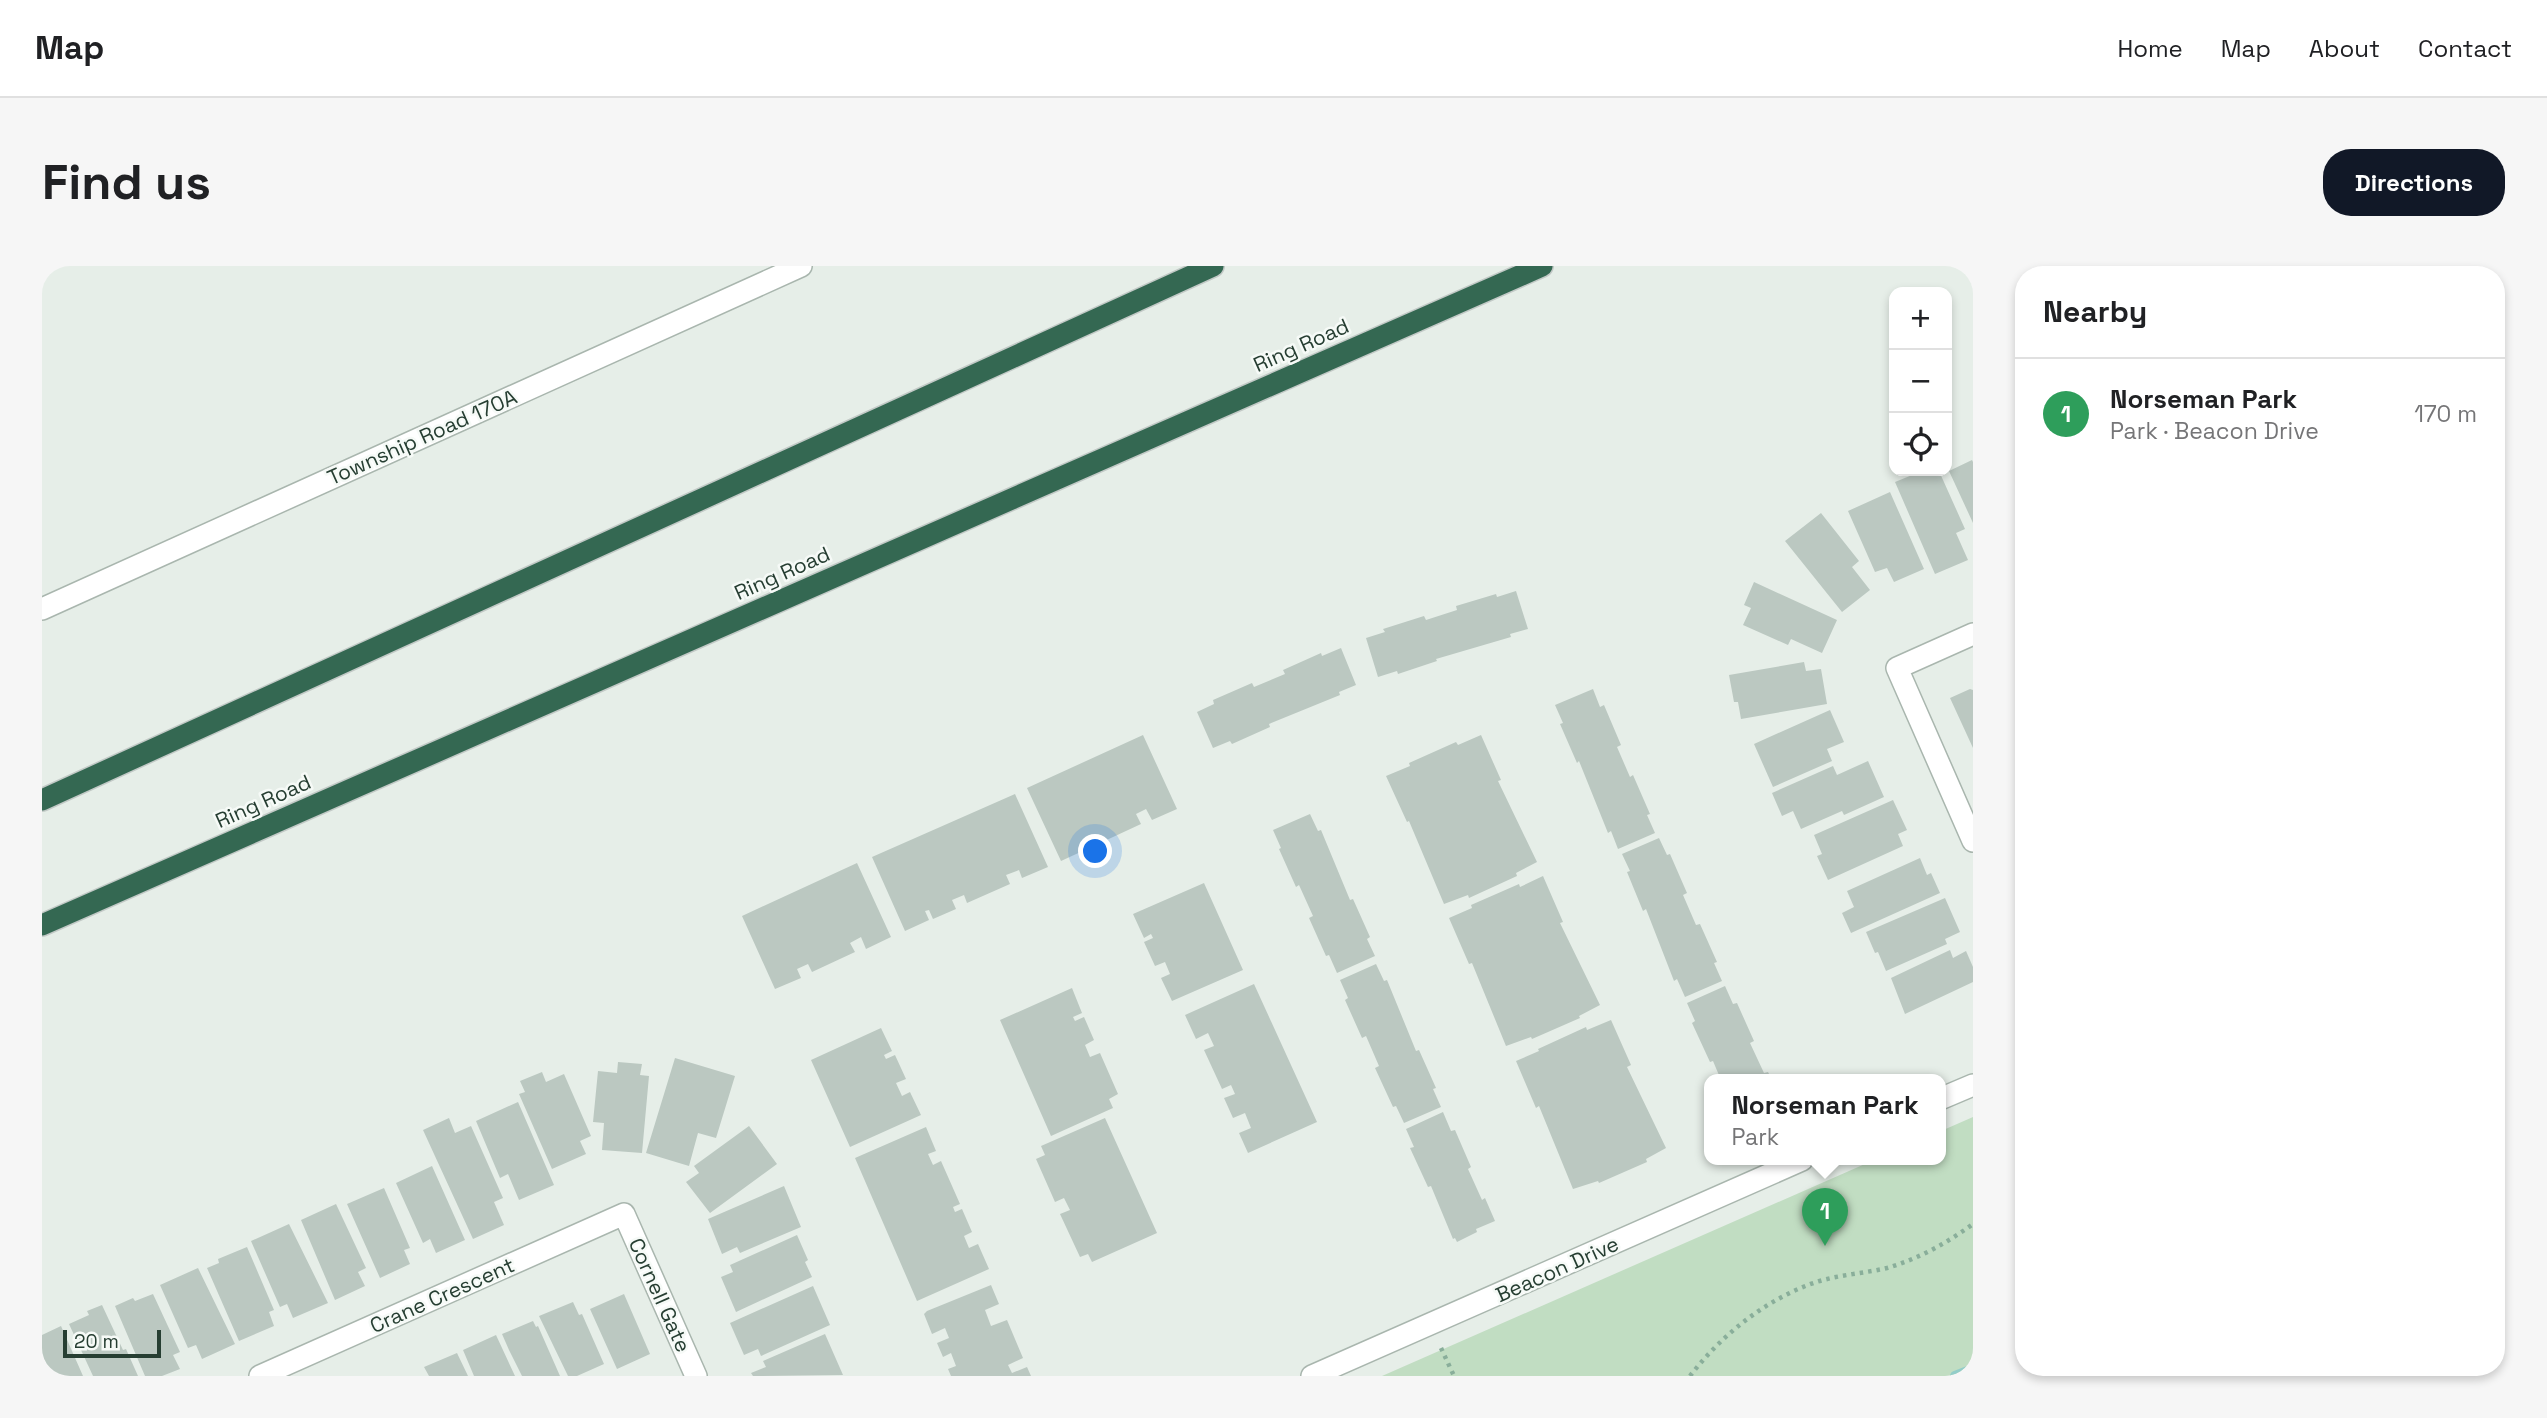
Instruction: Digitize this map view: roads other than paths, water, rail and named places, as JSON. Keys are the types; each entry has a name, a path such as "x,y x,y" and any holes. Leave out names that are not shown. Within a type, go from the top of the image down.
{"highway":[{"path":"42,798 101,774 1213,266"},
{"name":"Ring Road","path":"42,926 1542,266"}],"street":[{"name":"Township Road 170A","path":"42,609 801,266"},
{"path":"1973,634 1897,668 1973,841"},
{"path":"1946,1097 1973,1085"},
{"name":"Beacon Drive","path":"1312,1376 1791,1165"},
{"name":"Crane Crescent","path":"260,1376 624,1214"},
{"name":"Cornell Gate","path":"624,1214 696,1376"}],"waterway":[{"path":"1955,1376 1973,1369"}],"place":[{"name":"Norseman Park","path":"1825,1246"}]}
